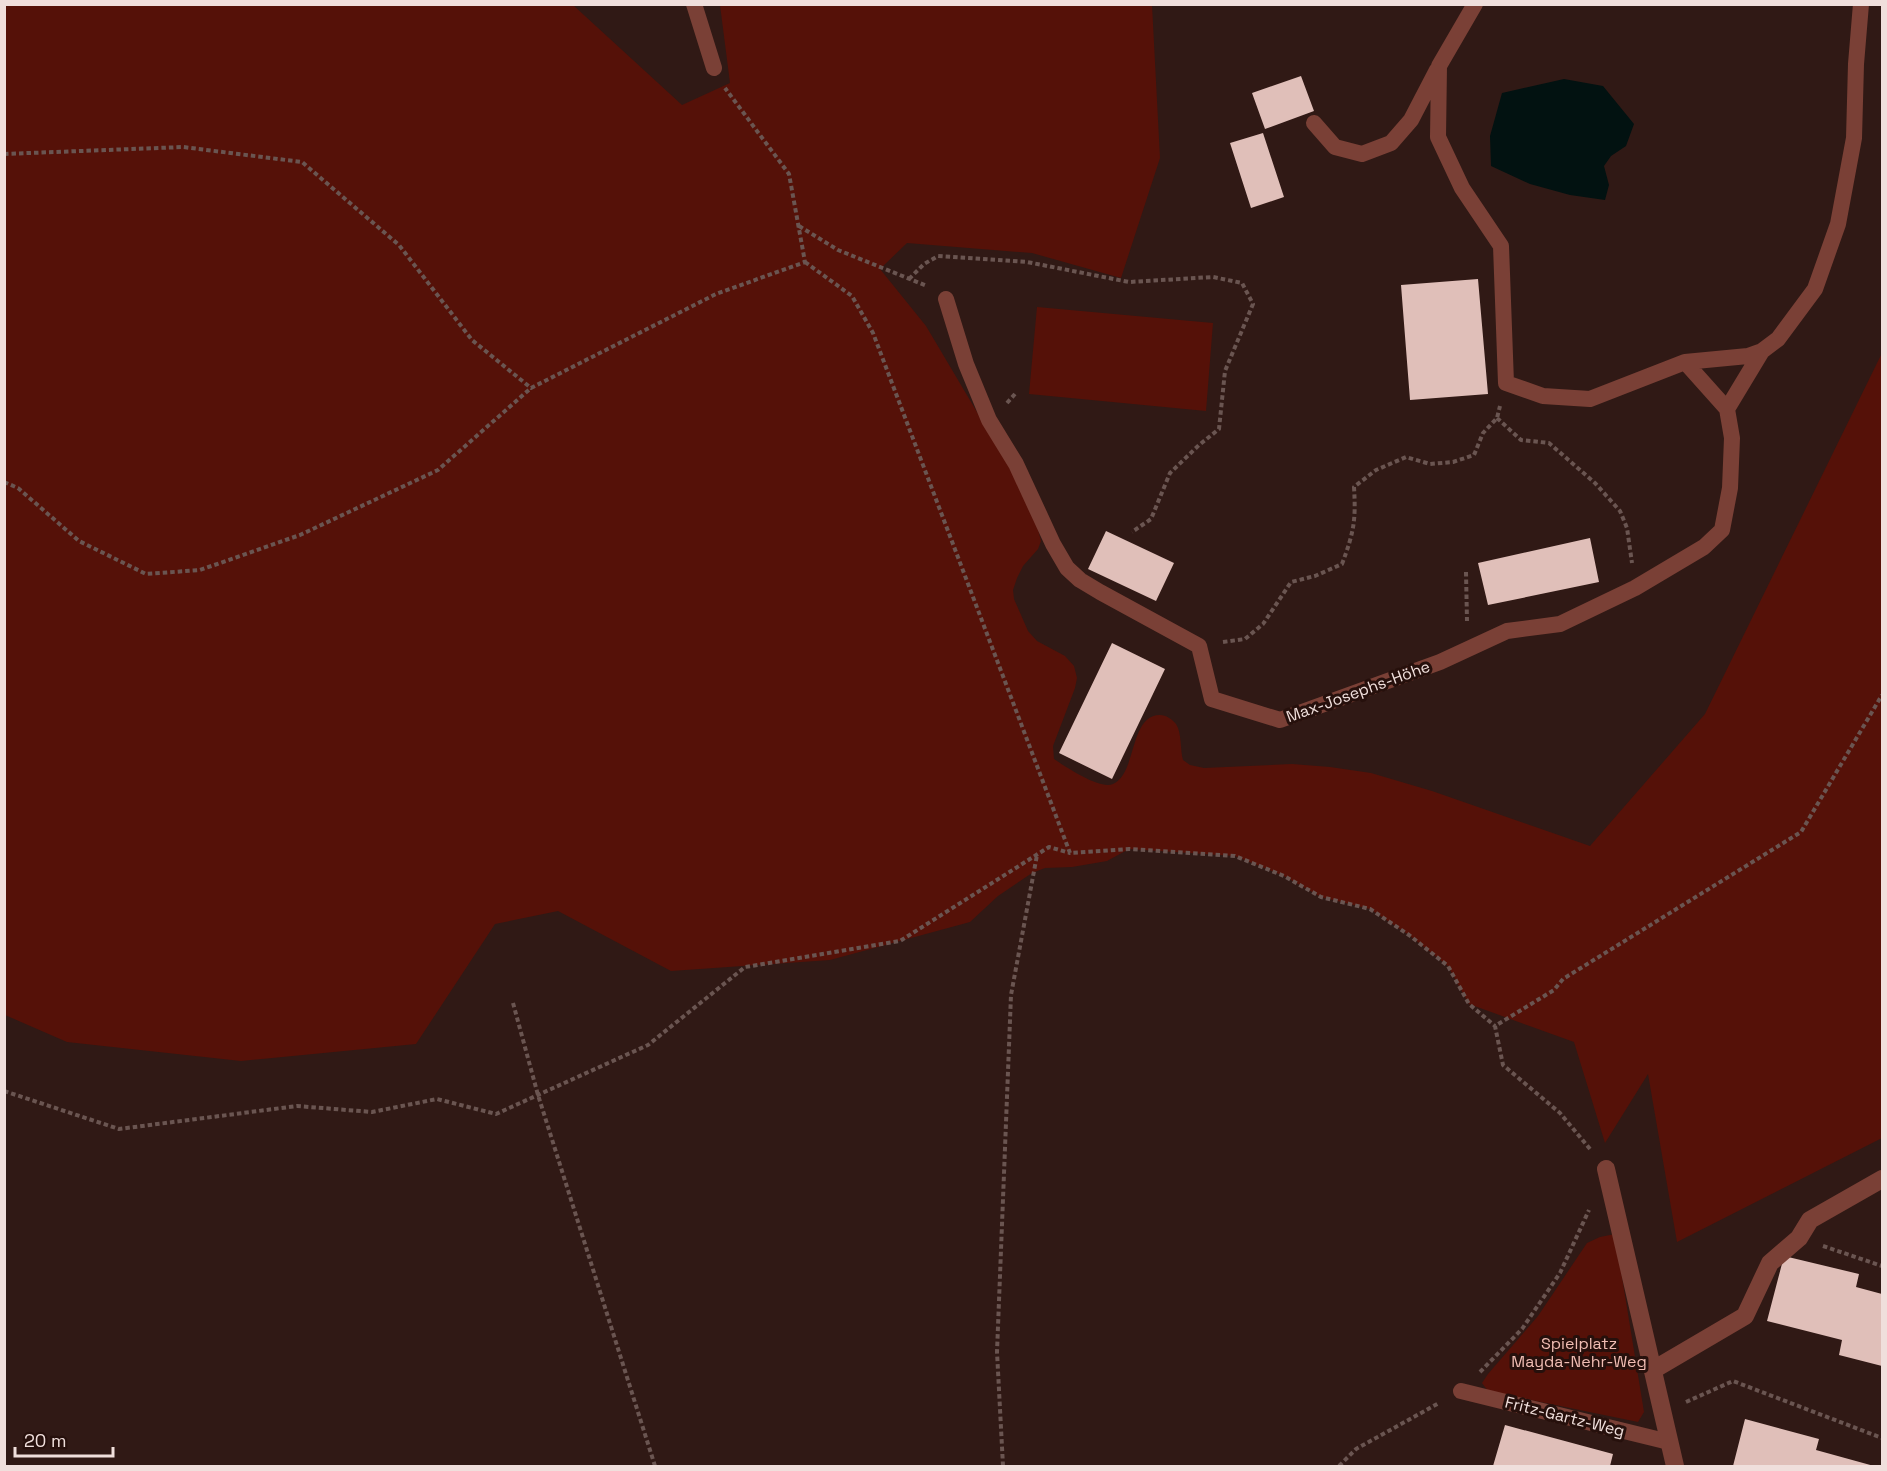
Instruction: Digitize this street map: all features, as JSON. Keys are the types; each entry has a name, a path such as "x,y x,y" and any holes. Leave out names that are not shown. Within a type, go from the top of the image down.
{"street":[{"path":"1606,1168 1675,1467"},
{"path":"1653,1370 1745,1316 1770,1263 1799,1238 1810,1220 1882,1179"}],"lane":[{"path":"694,4 714,68"},
{"path":"1314,123 1335,147 1362,154 1391,142 1411,120 1475,4"},
{"path":"1439,66 1438,137 1462,188 1502,246 1506,383 1543,396 1590,399 1685,362 1748,356 1762,351 1778,339 1815,289 1838,224 1854,138 1856,64 1861,4"},
{"path":"946,299 966,364 989,420 1016,464 1053,544 1067,568 1100,592 1199,646"},
{"path":"1685,362 1727,409 1762,351"},
{"name":"Max-Josephs-Höhe","path":"1199,646 1212,699 1280,720 1346,698 1440,662 1507,631 1560,624 1635,588 1704,547 1722,530 1730,488 1732,438 1727,409"},
{"name":"Fritz-Gartz-Weg","path":"1461,1391 1669,1442"}],"path":[{"path":"714,68 727,91 789,174 806,262 852,296 873,333 1070,853"},
{"path":"4,154 183,147 303,162 399,245 472,340 531,388"},
{"path":"798,225 838,250 926,285 946,299"},
{"path":"909,279 924,264 938,256 1027,262 1130,282 1213,277 1242,283 1253,304 1225,371 1219,429 1170,473 1150,519 1132,532"},
{"path":"4,482 18,488 79,541 146,574 200,570 300,535 438,470 531,388 716,294 806,262"},
{"path":"1199,646 1245,639 1263,624 1291,582 1315,576 1342,564 1353,534 1354,487 1376,470 1406,457 1430,464 1453,462 1474,455 1483,433 1497,418 1506,383"},
{"path":"1497,418 1521,440 1549,443 1594,483 1620,511 1627,528 1635,588"},
{"path":"1466,572 1467,649"},
{"path":"1496,1026 1554,990 1563,979 1801,832 1882,695"},
{"path":"4,1091 119,1129 297,1106 372,1112 437,1099 496,1114 648,1045 745,967 900,941 1049,848 1070,853 1129,849 1235,856 1284,876 1321,897 1370,909 1409,935 1448,966 1469,1004 1496,1026 1503,1065 1560,1113 1606,1168"},
{"path":"1003,1467 997,1352 1011,995 1038,855"},
{"path":"513,1003 538,1095 655,1467"},
{"path":"1339,1467 1356,1449 1461,1391 1522,1329 1560,1274 1589,1209"},
{"path":"1799,1238 1882,1266"},
{"path":"1664,1412 1733,1381 1882,1438"}],"green space":[{"path":"5,5 573,5 682,105 730,83 720,5 1152,5 1160,158 1121,278 1032,253 907,243 880,269 926,326 1033,510 1041,541 1038,549 1023,566 1017,578 1013,590 1014,599 1028,631 1037,641 1065,656 1074,666 1077,678 1053,746 1054,759 1083,777 1100,784 1113,784 1121,778 1143,724 1150,718 1162,715 1176,724 1183,760 1190,765 1204,768 1292,764 1371,773 1432,791 1590,846 1705,714 1882,353 1882,1138 1677,1242 1648,1074 1605,1143 1574,1042 1469,1004 1448,966 1409,935 1370,909 1321,897 1284,876 1235,856 1129,849 1107,861 1072,867 1045,868 1032,873 998,896 970,922 830,960 671,971 558,911 495,924 416,1044 241,1061 67,1042 5,1015"},
{"path":"1037,307 1213,323 1206,411 1029,394"},
{"name":"Spielplatz Mayda-Nehr-Weg","path":"1615,1234 1644,1412 1638,1422 1488,1391 1482,1383 1488,1374 1538,1316 1587,1243"}],"shaded area":[{"path":"1564,79 1603,86 1634,124 1626,146 1611,156 1604,166 1609,185 1605,200 1570,195 1530,184 1491,166 1490,136 1502,93"}],"building":[{"path":"1301,76 1314,111 1265,129 1252,93"},
{"path":"1263,133 1284,197 1251,208 1230,143"},
{"path":"1478,279 1488,394 1410,400 1401,285"},
{"path":"1106,531 1174,563 1156,601 1088,569"},
{"path":"1590,538 1599,582 1488,605 1478,563"},
{"path":"1112,643 1165,669 1112,779 1059,753"},
{"path":"1784,1256 1859,1274 1856,1287 1882,1294 1882,1366 1839,1355 1842,1340 1767,1321"},
{"path":"1745,1419 1819,1439 1816,1450 1874,1466 1733,1466"},
{"path":"1505,1425 1613,1454 1610,1466 1493,1466"}]}
